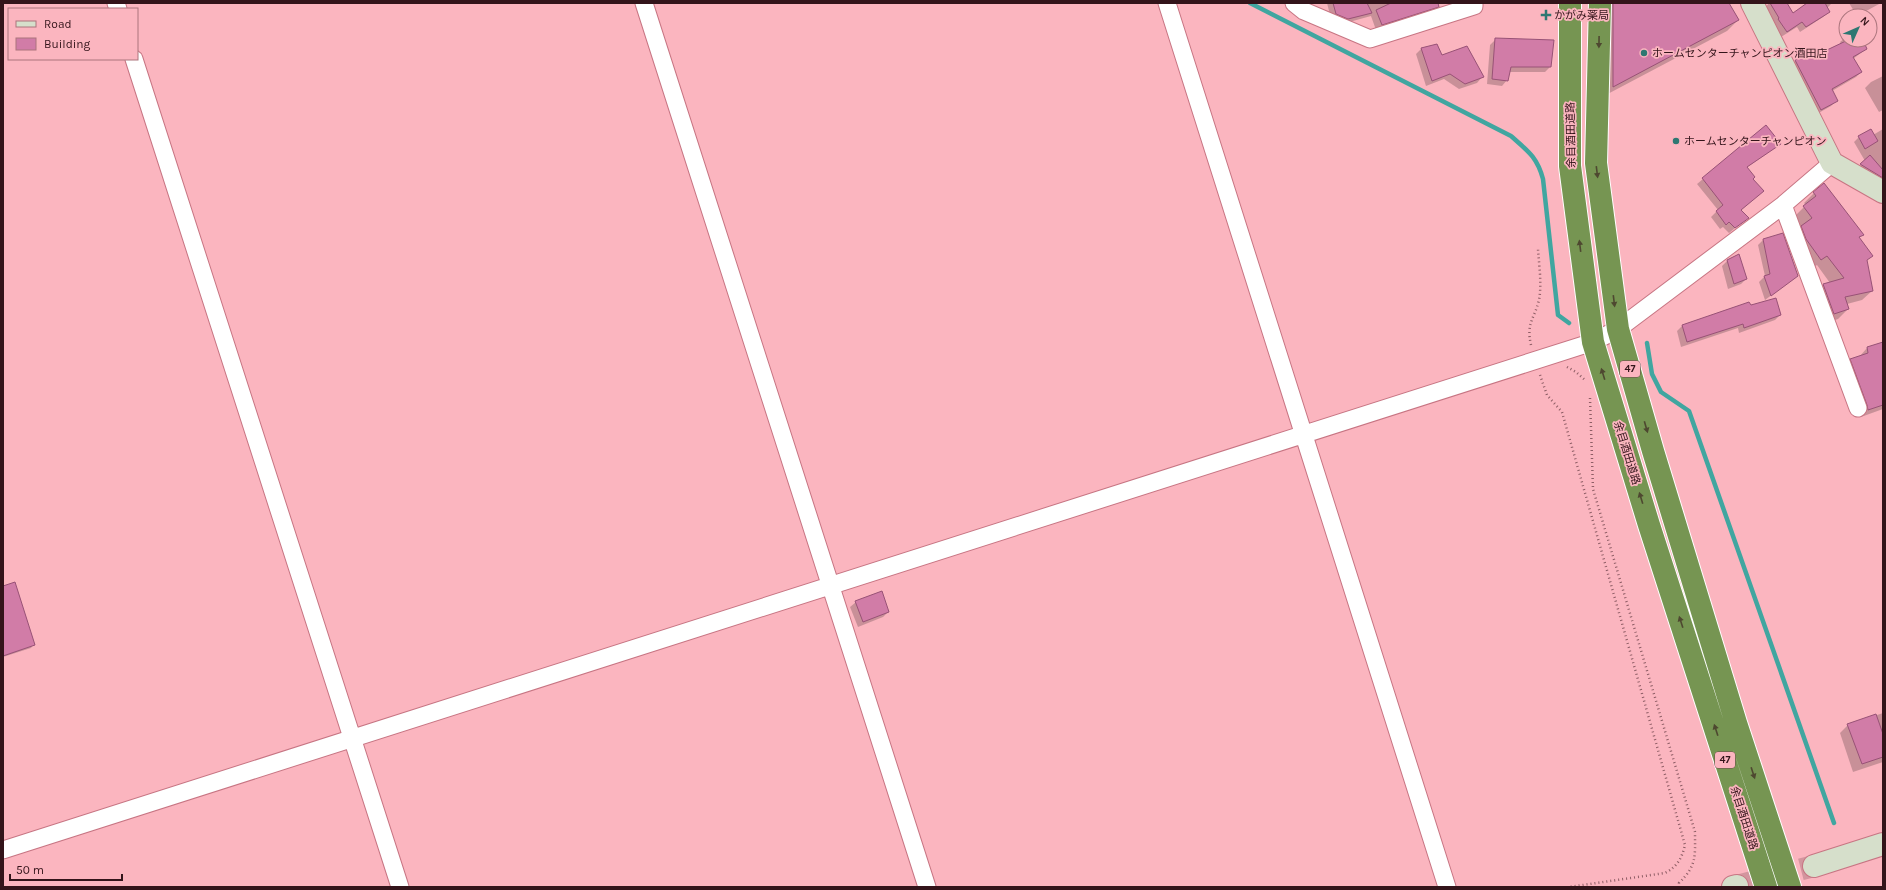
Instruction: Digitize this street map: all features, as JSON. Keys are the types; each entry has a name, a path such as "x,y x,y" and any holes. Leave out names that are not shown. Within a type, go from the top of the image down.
{"highway":[{"name":"余目酒田道路","path":"1570,3 1570,166 1593,342 1649,525 1766,887"},
{"name":"余目酒田道路","path":"1600,3 1596,163 1618,329 1664,489 1736,723 1790,887"},
{"path":"1778,852 1804,887"},
{"path":"1742,887 1758,860"}],"street":[{"path":"644,3 927,887"},
{"path":"1167,3 1446,887"},
{"path":"1294,3 1304,11 1370,39 1474,6 1474,3"},
{"path":"1752,3 1832,163 1883,192"},
{"path":"134,60 400,887"},
{"path":"3,850 1593,342 1618,329 1783,204 1832,163"},
{"path":"1783,204 1858,408"},
{"path":"1814,866 1883,844"}],"path":[{"path":"1538,249 1540,276 1539,299 1528,331 1547,395 1562,412 1686,845 1678,864 1665,873 1569,887"},
{"path":"1563,365 1576,372 1587,383"},
{"path":"1590,395 1593,489 1695,832 1695,859 1688,874 1678,883 1680,887"}],"building":[{"path":"1333,3 1367,3 1372,13 1348,19 1336,14"},
{"path":"1391,3 1438,3 1439,7 1382,25 1376,10"},
{"name":"ホームセンターチャンピオン酒田店","path":"1613,3 1729,3 1739,20 1613,87"},
{"path":"1770,3 1787,3 1793,13 1807,3 1825,3 1830,12 1806,27 1802,22 1787,32"},
{"path":"1495,38 1554,40 1551,67 1511,67 1508,81 1492,79"},
{"path":"1437,44 1442,55 1467,46 1484,77 1465,84 1450,74 1432,81 1421,48"},
{"path":"1838,45 1838,48 1867,49 1853,57 1862,72 1832,89 1838,101 1821,110 1795,60 1807,54 1810,58"},
{"path":"1766,125 1781,144 1747,167 1755,177 1753,179 1764,191 1741,210 1749,218 1735,228 1729,222 1726,225 1716,211 1723,205 1702,178"},
{"path":"1871,129 1878,141 1865,149 1858,136"},
{"path":"1870,155 1883,170 1883,178 1860,164"},
{"path":"1824,183 1864,235 1859,237 1873,256 1867,260 1873,291 1845,297 1849,309 1834,314 1823,284 1844,278 1827,256 1821,260 1806,239 1801,226 1812,218 1803,206 1816,196 1813,192"},
{"path":"1783,233 1798,276 1771,296 1764,276 1770,274 1763,239"},
{"path":"1739,254 1747,279 1734,284 1727,260"},
{"path":"1776,298 1781,315 1744,328 1743,324 1687,342 1682,325 1749,302 1751,305"},
{"path":"1883,342 1883,405 1868,410 1850,359 1868,353 1867,347"},
{"path":"15,582 35,645 3,656 3,586"},
{"path":"882,591 889,612 863,622 855,601"},
{"path":"1876,714 1883,734 1883,757 1862,764 1847,724"}],"waterway":[{"path":"1250,3 1511,136 1527,150 1538,165 1543,179 1558,315 1569,323"},
{"path":"1647,343 1652,374 1661,392 1689,411 1834,823"}],"tunnel":[{"path":"1737,886 1814,866"}],"place":[{"name":"かがみ薬局","path":"1546,15"},
{"name":"ホームセンターチャンピオン酒田店","path":"1644,53"},
{"name":"ホームセンターチャンピオン","path":"1676,141"}]}
